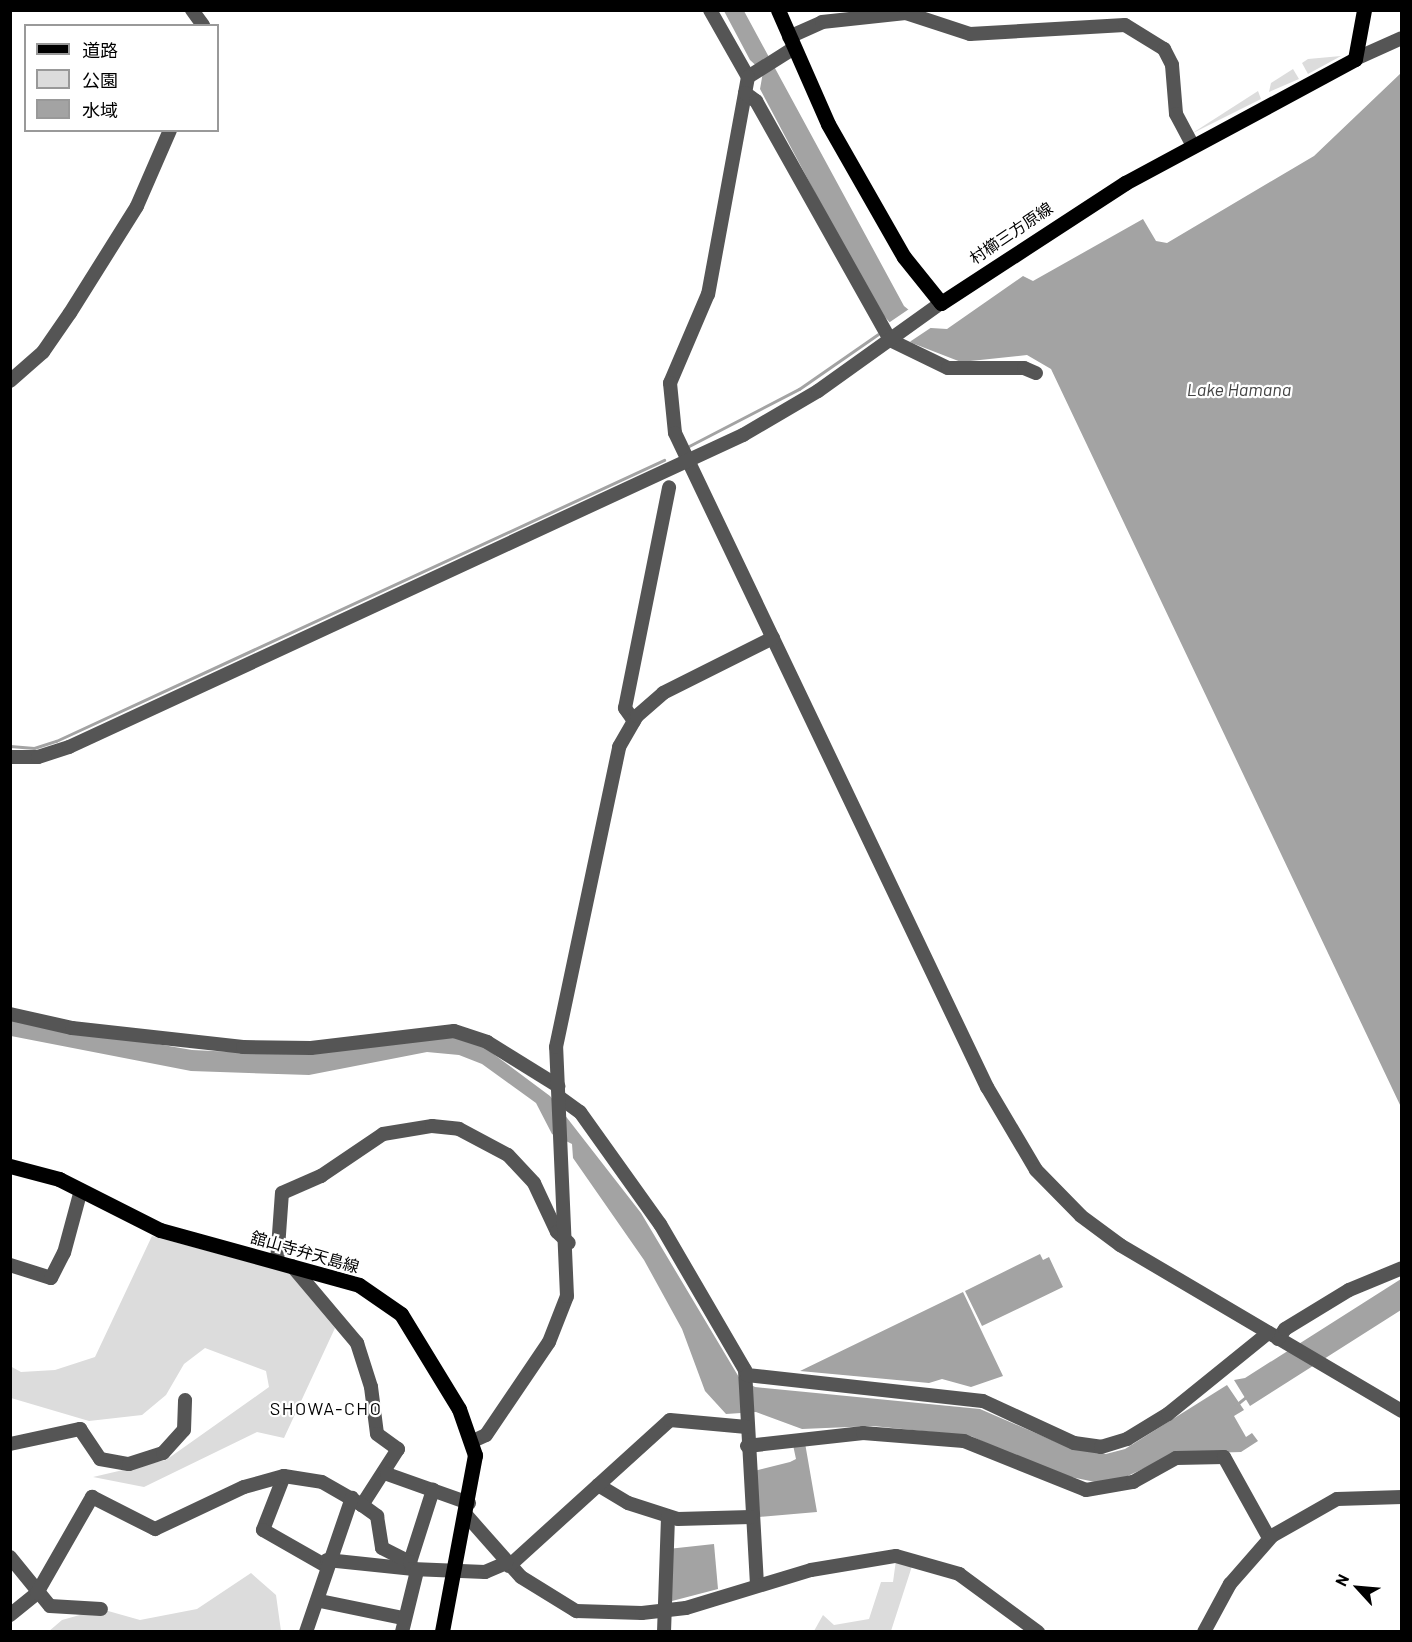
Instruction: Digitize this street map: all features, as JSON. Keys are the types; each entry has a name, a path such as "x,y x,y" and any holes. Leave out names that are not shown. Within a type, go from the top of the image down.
{"main road":[{"path":"778,10 789,46 821,111 898,247 941,303"},
{"path":"1355,59 1364,10"},
{"name":"村櫛三方原線","path":"941,303 1048,229 1192,146 1355,59"},
{"name":"舘山寺弁天島線","path":"10,1166 41,1172 160,1230 358,1285 395,1308 421,1345 473,1441"},
{"path":"442,1632 468,1509 473,1441"}],"street":[{"path":"192,10 201,24"},
{"path":"203,24 210,10"},
{"path":"710,10 752,72"},
{"path":"1192,146 1176,114 1172,64 1164,49 1125,25 970,34 906,13 822,22 752,72 745,93 708,294 670,383 672,421 688,460 987,1086 1027,1156 1057,1194 1100,1232 1401,1411"},
{"path":"1355,59 1401,38"},
{"path":"745,93 756,101 892,338 948,368 1018,368 1036,374"},
{"path":"10,381 56,335 137,206 169,132"},
{"path":"10,758 38,757 69,747 688,460 794,406 941,303"},
{"path":"634,721 625,708 669,487"},
{"path":"473,1441 486,1435 560,1320 569,1283 569,1243 558,1096 558,1036 609,784 634,721 663,693 773,638"},
{"path":"10,1014 72,1028 243,1047 311,1048 454,1031 487,1042 558,1096 580,1113 660,1224 747,1377 747,1446 757,1585"},
{"path":"276,1262 282,1193 321,1176 383,1134 432,1126 459,1129 508,1155 534,1183 557,1232 569,1243"},
{"path":"10,1265 51,1278 64,1253 81,1190"},
{"path":"292,1266 357,1343 371,1387 378,1434 398,1449 387,1474 357,1501 327,1563 320,1601 306,1632"},
{"path":"747,1377 983,1401 1074,1443 1101,1448 1127,1439 1168,1414 1277,1338 1285,1329 1349,1290 1401,1268"},
{"path":"10,1444 81,1429 100,1460 129,1464 163,1453 184,1430 185,1400"},
{"path":"284,1476 263,1530 327,1563 413,1567 454,1574 489,1571 508,1564 670,1420 747,1423"},
{"path":"747,1446 863,1433 964,1442 1086,1490 1133,1482 1176,1458 1224,1457 1269,1538"},
{"path":"387,1474 433,1490 468,1509 508,1564 568,1609 661,1612 757,1585 876,1557 915,1558 971,1582 1038,1632"},
{"path":"10,1616 37,1593 92,1497 155,1529 244,1487 284,1476 322,1482 377,1515 382,1548 413,1567"},
{"path":"598,1485 668,1517 751,1517"},
{"path":"320,1601 402,1625 413,1567 433,1490"},
{"path":"1204,1632 1230,1584 1269,1538 1337,1499 1401,1497"},
{"path":"664,1632 661,1612 668,1517"},
{"path":"10,1557 37,1593 50,1606 102,1609"}],"green space":[{"path":"1341,56 1308,74 1302,63 1308,59"},
{"path":"1293,69 1299,79 1269,92 1271,83"},
{"path":"1258,91 1261,99 1191,134"},
{"path":"152,1236 289,1273 335,1328 284,1438 257,1432 144,1487 93,1477 166,1460 269,1387 266,1371 205,1348 184,1364 166,1395 142,1415 89,1421 11,1398 10,1366 21,1372 55,1370 95,1357"},
{"path":"896,1560 914,1560 891,1631 814,1631 823,1615 834,1625 869,1619 881,1582 893,1582"},
{"path":"251,1573 276,1595 281,1631 48,1632 62,1620 101,1609 140,1620 197,1609"}],"water":[{"name":"Lake Hamana","path":"724,11 744,11 904,306 931,328 947,329 1023,276 1033,281 1143,219 1156,241 1167,243 1314,156 1401,73 1401,1107 1051,369 1027,355 961,362 912,343 893,326 875,306 760,89 763,72 750,60"},
{"path":"11,1019 192,1050 257,1053 450,1035 484,1047 550,1096 641,1213 740,1379 755,1387 980,1409 1061,1444 1106,1454 1125,1449 1227,1385 1244,1410 1234,1416 1246,1437 1252,1433 1258,1441 1241,1452 1175,1454 1119,1480 1095,1482 1047,1472 971,1436 873,1426 802,1429 756,1412 726,1414 705,1391 682,1329 644,1260 573,1158 572,1144 552,1134 536,1103 482,1064 459,1055 427,1052 309,1075 191,1071 11,1036"},
{"path":"1040,1254 1043,1260 1049,1257 1063,1287 982,1326 965,1291"},
{"path":"1401,1279 1401,1310 1250,1406 1234,1380 1245,1378"},
{"path":"963,1292 1003,1376 971,1387 942,1379 929,1383 800,1371"},
{"path":"805,1443 817,1512 759,1517 754,1471 796,1459 793,1445"},
{"path":"714,1544 718,1589 672,1601 668,1549"}],"pier":[{"path":"912,307 935,325 908,343 887,324"}],"waterway":[{"path":"689,446 799,389 878,334"},
{"path":"10,746 34,748 56,741 664,460"},
{"path":"1236,1405 1247,1396"}],"district":[{"name":"SHOWA-CHO","path":"326,1408"}]}
